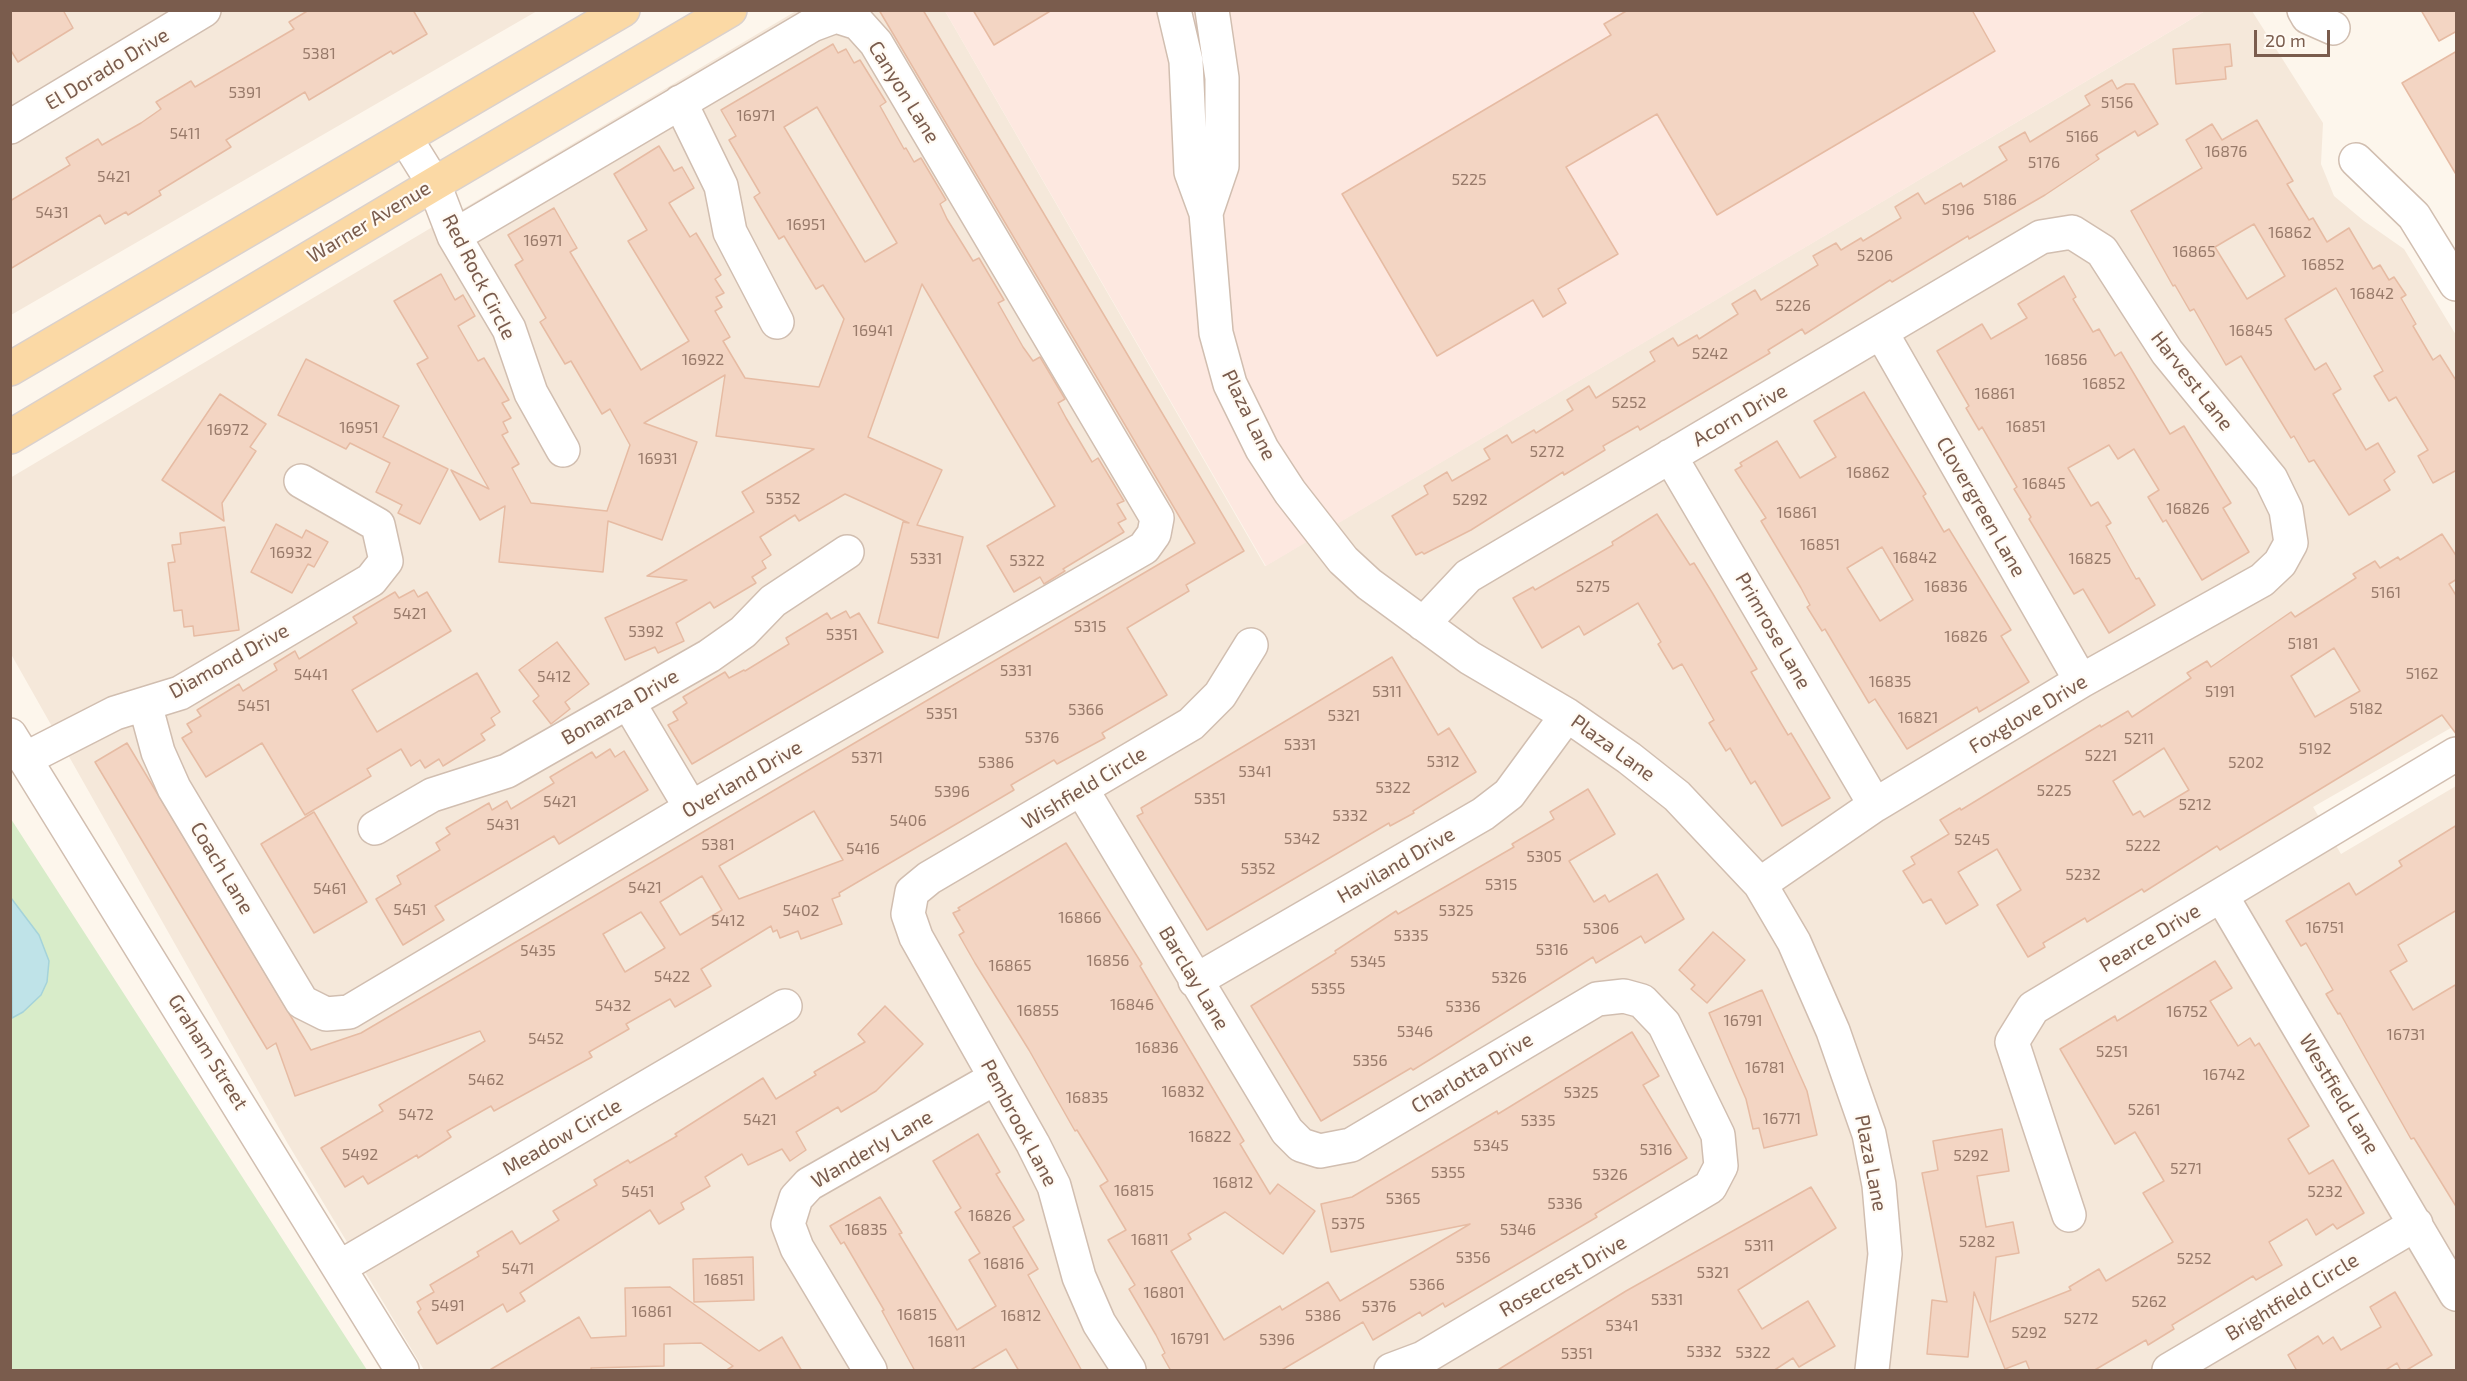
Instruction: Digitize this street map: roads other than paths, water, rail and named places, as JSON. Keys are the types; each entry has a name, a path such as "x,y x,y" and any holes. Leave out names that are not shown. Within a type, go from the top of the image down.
{"main road":[{"path":"10,369 623,10"},
{"name":"Warner Avenue","path":"10,437 730,10"}],"street":[{"name":"El Dorado Drive","path":"10,127 204,10"},
{"name":"Plaza Lane","path":"1174,10 1186,61 1191,172 1206,213 1215,333 1230,384 1262,449 1290,492 1343,560 1369,584 1470,658 1567,715 1629,758 1677,796 1760,884 1794,942 1851,1077 1869,1134 1879,1185 1885,1254 1872,1371"},
{"name":"Plaza Lane","path":"1206,213 1222,166 1222,78 1212,10"},
{"path":"2304,10 2308,17 2333,28"},
{"name":"Canyon Lane","path":"454,236 812,25 836,16 858,23 876,43 1157,518 1154,534"},
{"path":"680,102 721,186 730,232 777,322"},
{"name":"Red Rock Circle","path":"406,139 434,184 454,236 509,329 531,393 563,450"},
{"path":"2356,159 2414,216 2457,284"},
{"name":"Acorn Drive","path":"1423,624 1468,576 2040,237 2072,232"},
{"name":"Harvest Lane","path":"2072,232 2102,251 2167,352 2271,479 2286,510 2291,543"},
{"name":"Clovergreen Lane","path":"1881,332 2081,681"},
{"name":"Primrose Lane","path":"1670,456 1875,805"},
{"name":"Diamond Drive","path":"19,747 180,693 371,580 386,561 378,525 301,481"},
{"name":"Overland Drive","path":"326,1014 349,1012 691,808 1144,548 1154,534"},
{"name":"Foxglove Drive","path":"1760,884 1875,805 2081,681 2262,580 2280,563 2291,543"},
{"name":"Bonanza Drive","path":"375,828 432,795 507,771 709,656 743,632 773,601 847,552"},
{"name":"Wishfield Circle","path":"908,914 912,892 929,878 1191,724 1220,695 1251,645"},
{"path":"628,702 691,808"},
{"name":"Coach Lane","path":"145,704 158,752 174,788 302,1002 326,1014"},
{"name":"Haviland Drive","path":"1195,981 1483,814 1509,795 1567,715"},
{"name":"Graham Street","path":"19,747 402,1371"},
{"name":"Pearce Drive","path":"2069,1215 2012,1042 2033,1008 2457,754"},
{"name":"Barclay Lane","path":"1082,790 1287,1131 1301,1145 1320,1151"},
{"name":"Westfield Lane","path":"2221,895 2457,1294"},
{"name":"Pembrook Lane","path":"908,914 915,937 1054,1186 1079,1277 1099,1323 1129,1371"},
{"name":"Charlotta Drive","path":"1320,1151 1351,1145 1597,999 1624,996 1642,1001 1664,1024 1718,1135 1721,1166"},
{"name":"Meadow Circle","path":"340,1267 784,1006"},
{"name":"Wanderly Lane","path":"870,1371 797,1248 788,1224 796,1198 809,1184 995,1078"},
{"name":"Rosecrest Drive","path":"1391,1371 1423,1358 1680,1208 1710,1187 1721,1166"},
{"name":"Brightfield Circle","path":"2169,1371 2416,1224"}],"water":[{"path":"11,898 39,935 49,961 47,982 41,995 23,1012 12,1018"}]}
